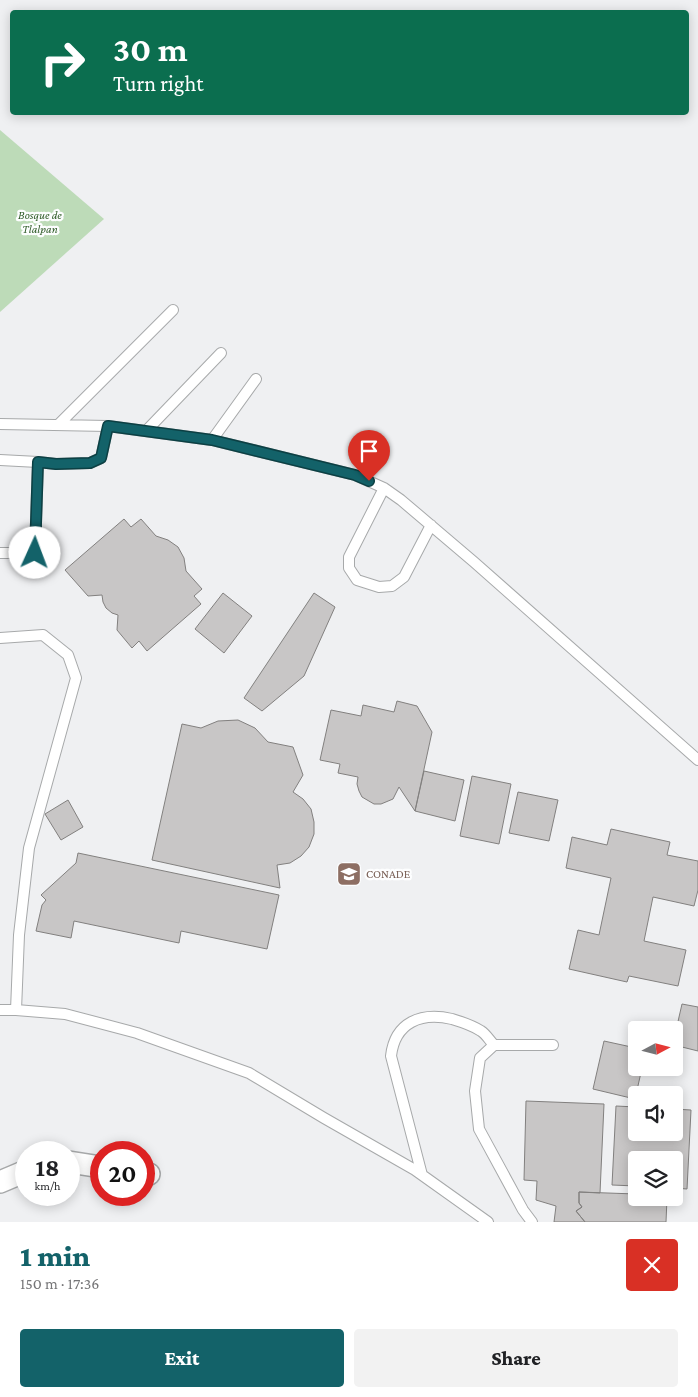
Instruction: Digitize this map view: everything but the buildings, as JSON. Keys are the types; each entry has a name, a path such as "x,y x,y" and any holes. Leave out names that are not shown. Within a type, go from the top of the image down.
{"street":[{"path":"0,1182 15,1176"}],"lane":[{"path":"58,425 173,310"},
{"path":"146,431 222,353"},
{"path":"212,440 256,379"},
{"path":"0,424 108,426 212,440 355,475 384,488 430,525 698,760"},
{"path":"0,460 56,464 90,463 101,458 108,426"},
{"path":"0,553 35,553 38,462"},
{"path":"384,488 349,557 349,568 357,580 379,587 392,586 404,577 430,525"},
{"path":"0,638 43,635 68,655 76,678 29,848 19,934 16,1010"},
{"path":"0,1010 65,1014 137,1033 249,1073 422,1175 488,1222"},
{"path":"422,1175 391,1056 394,1042 399,1033 417,1020 425,1016 440,1016 464,1022 482,1031 494,1045"},
{"path":"532,1222 523,1210 479,1129 474,1091 480,1058 494,1045 553,1045"}],"green space":[{"name":"Bosque de Tlalpan","path":"0,130 104,219 0,312"}],"place":[{"name":"CONADE","path":"349,874"}],"route":[{"path":"35,553 38,462 56,464 90,463 101,458 108,426 212,440 355,475 369,481"}]}
